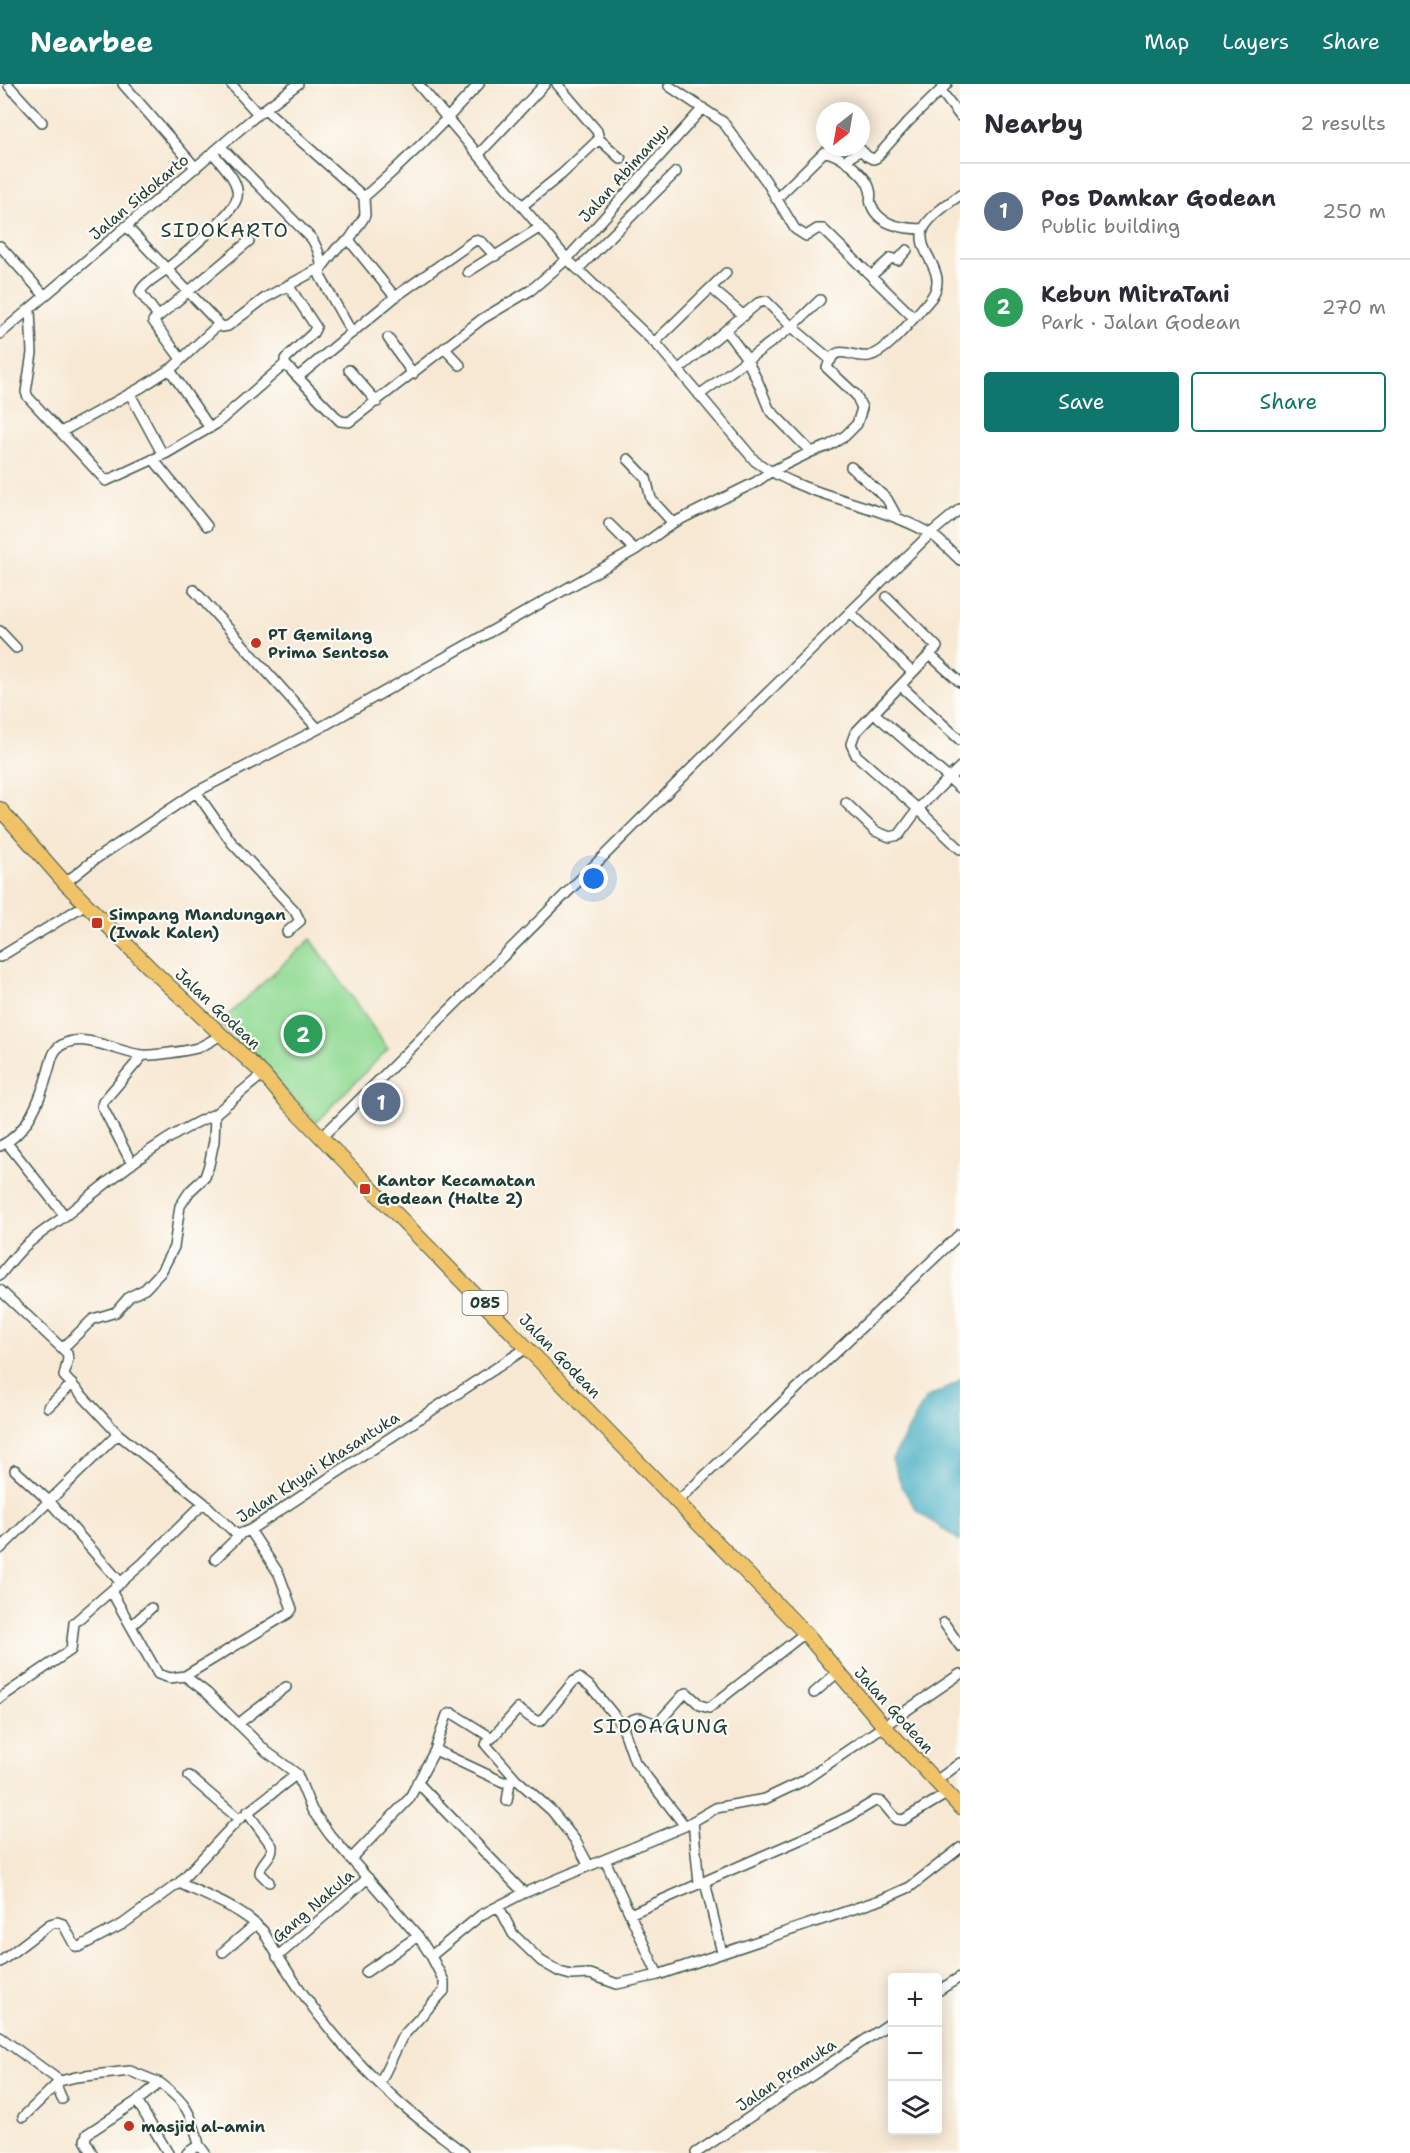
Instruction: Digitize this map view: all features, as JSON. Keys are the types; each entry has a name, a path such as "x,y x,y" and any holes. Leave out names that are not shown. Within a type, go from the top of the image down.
{"main road":[{"name":"Jalan Godean","path":"0,809 65,883 263,1074 286,1101 805,1633 883,1725 960,1807"}],"street":[{"path":"123,84 196,168"},
{"path":"126,226 222,327 228,326 265,298 322,267 337,248 349,240 365,215 364,197 231,84"},
{"name":"Jalan Sidokarto","path":"0,334 298,84"},
{"path":"418,84 567,259 655,342 755,461 792,483 898,519 931,533 960,560"},
{"path":"364,197 397,169 479,84"},
{"path":"479,154 545,84"},
{"path":"7,85 42,122"},
{"path":"670,85 723,122 765,181 795,229 809,236 816,229 823,229 914,318"},
{"path":"563,86 597,131 599,139 621,159"},
{"path":"846,160 861,150 867,156 876,158 944,87 960,116"},
{"name":"Jalan Abimanyu","path":"298,377 332,414 344,423 350,422 482,319 531,290 567,259 703,108"},
{"path":"522,206 562,174 599,139"},
{"path":"217,150 312,239 322,267 320,276 352,333"},
{"path":"157,315 140,292 142,287 166,269 231,211 238,196 236,184 217,150"},
{"path":"776,199 824,152 830,152 846,160 869,186 871,195 869,201 874,211 886,222 923,230"},
{"path":"578,269 676,172"},
{"path":"65,883 94,860 196,792 318,729 635,550 673,524 756,482 770,472 845,436 857,424 862,408 856,395 827,368 833,356 842,352 869,356 881,351 934,294 937,282 935,269 923,242 923,230 940,210 960,195"},
{"path":"468,272 540,228"},
{"path":"349,240 395,297"},
{"path":"285,364 298,377 395,297 475,240 482,242 493,256"},
{"path":"181,359 153,321 157,315 249,241"},
{"path":"0,246 45,296"},
{"path":"871,276 887,260 891,258 898,260 907,250"},
{"path":"655,342 726,273"},
{"path":"30,310 32,353 26,392 28,397 106,481 163,455 210,428 285,364 285,359 313,333 316,327 288,285"},
{"path":"711,288 744,316"},
{"path":"699,395 792,327 820,300"},
{"path":"678,370 758,303 766,301 831,360"},
{"path":"61,432 170,369 219,324"},
{"path":"726,331 747,361 769,409 811,452"},
{"path":"388,338 413,374"},
{"path":"444,348 460,365"},
{"path":"170,369 210,428"},
{"path":"349,370 377,402"},
{"path":"130,394 163,455"},
{"path":"153,459 207,526"},
{"path":"628,459 646,478 651,499 673,524"},
{"path":"851,467 887,499 898,519"},
{"path":"322,1137 850,612 931,533 960,509"},
{"path":"609,524 635,550"},
{"path":"194,590 318,729"},
{"path":"887,597 937,647 855,733 851,744 856,755 960,849"},
{"path":"850,612 912,672"},
{"path":"0,631 16,648"},
{"path":"930,655 960,682"},
{"path":"901,686 960,740"},
{"path":"875,714 960,788"},
{"path":"846,803 875,831 890,837 899,835 918,809 960,767"},
{"path":"196,792 232,843 295,911 300,921 287,932"},
{"path":"0,957 86,904"},
{"path":"65,1216 4,1145 22,1131 30,1117 48,1072 51,1057 60,1046 68,1042 84,1041 143,1055 196,1048 221,1035"},
{"path":"132,1164 102,1106 143,1055"},
{"path":"0,1275 30,1242 107,1182 158,1145 200,1120 215,1114 263,1074"},
{"path":"63,1347 93,1318 116,1312 129,1297 145,1289 161,1272 174,1247 180,1206 190,1191 205,1176 209,1165 214,1141 215,1114"},
{"path":"677,1502 960,1234"},
{"path":"0,1290 63,1347 69,1356 63,1374 72,1384 48,1407"},
{"name":"Jalan Khyai Khasantuka","path":"72,1384 118,1434 204,1503 234,1533 240,1535 528,1347"},
{"path":"0,1550 118,1434"},
{"path":"15,1470 50,1502 121,1582"},
{"path":"0,1698 71,1650 74,1623 204,1503"},
{"path":"111,1591 158,1674 170,1678 184,1676 289,1613 292,1609 279,1574 250,1530"},
{"path":"215,1558 240,1535"},
{"path":"131,1626 151,1608"},
{"path":"944,1623 960,1646"},
{"path":"622,1725 643,1717 657,1724 687,1693 700,1705 709,1708 805,1633"},
{"path":"814,1693 838,1672"},
{"path":"431,1956 481,1915 524,1893 689,1824 716,1808 765,1799 803,1781 960,1674"},
{"path":"184,1676 207,1693 267,1752 297,1774 312,1810 330,1835 418,1936 444,1982 444,1990 402,2037 380,2083"},
{"path":"351,1859 409,1799 435,1750 445,1718 452,1713 489,1737 495,1737 518,1709 536,1721 541,1721 573,1682 579,1678 591,1687 622,1725 635,1762 689,1824 702,1883 722,1953"},
{"path":"238,1724 286,1686"},
{"path":"489,1737 486,1745 513,1781 552,1810 575,1840 589,1866"},
{"path":"435,1750 503,1782 513,1781"},
{"path":"936,1781 960,1763"},
{"path":"0,1962 50,1924 57,1922 63,1924 75,1946 82,1947 123,1924 179,1883 239,1819 297,1774"},
{"path":"189,1776 239,1819"},
{"path":"507,1801 513,1781"},
{"path":"417,1782 524,1893"},
{"path":"630,1914 850,1816 875,1801 882,1802 896,1819 903,1820 948,1793"},
{"path":"247,1812 272,1846 271,1855 260,1868 260,1873 269,1882"},
{"path":"499,1907 513,1934 542,1961 560,1972 571,1975 590,1974 617,1984 658,1975 883,1899 910,1887 960,1848"},
{"path":"605,1860 658,1975"},
{"name":"Gang Nakula","path":"277,1957 368,1878"},
{"path":"179,1883 233,1909 256,1924 263,1931 300,1991 340,2043 399,2102 464,2153"},
{"path":"224,1952 256,1924"},
{"path":"366,1972 418,1936"},
{"path":"942,1988 960,1977"},
{"name":"Jalan Pramuka","path":"696,2153 888,2025"},
{"path":"0,2037 58,2083 62,2099"},
{"path":"23,2117 58,2083 86,2075 130,2071 160,2083 187,2107 202,2149 187,2153"},
{"path":"92,2153 85,2140 87,2134 160,2083"},
{"path":"137,2101 168,2153"}],"green space":[{"path":"311,939 388,1049 316,1122 219,1023"}],"water":[{"path":"960,1378 960,1541 917,1511 902,1487 892,1459 926,1398 958,1382"}],"place":[{"name":"PT Gemilang Prima Sentosa","path":"256,643"},
{"name":"Simpang Mandungan (Iwak Kalen)","path":"97,923"},
{"name":"Kebun MitraTani","path":"303,1034"},
{"name":"Pos Damkar Godean","path":"381,1102"},
{"name":"Kantor Kecamatan Godean (Halte 2)","path":"365,1189"},
{"name":"masjid al-amin","path":"129,2126"}],"district":[{"name":"SIDOKARTO","path":"225,230"},
{"name":"SIDOAGUNG","path":"661,1726"}]}
